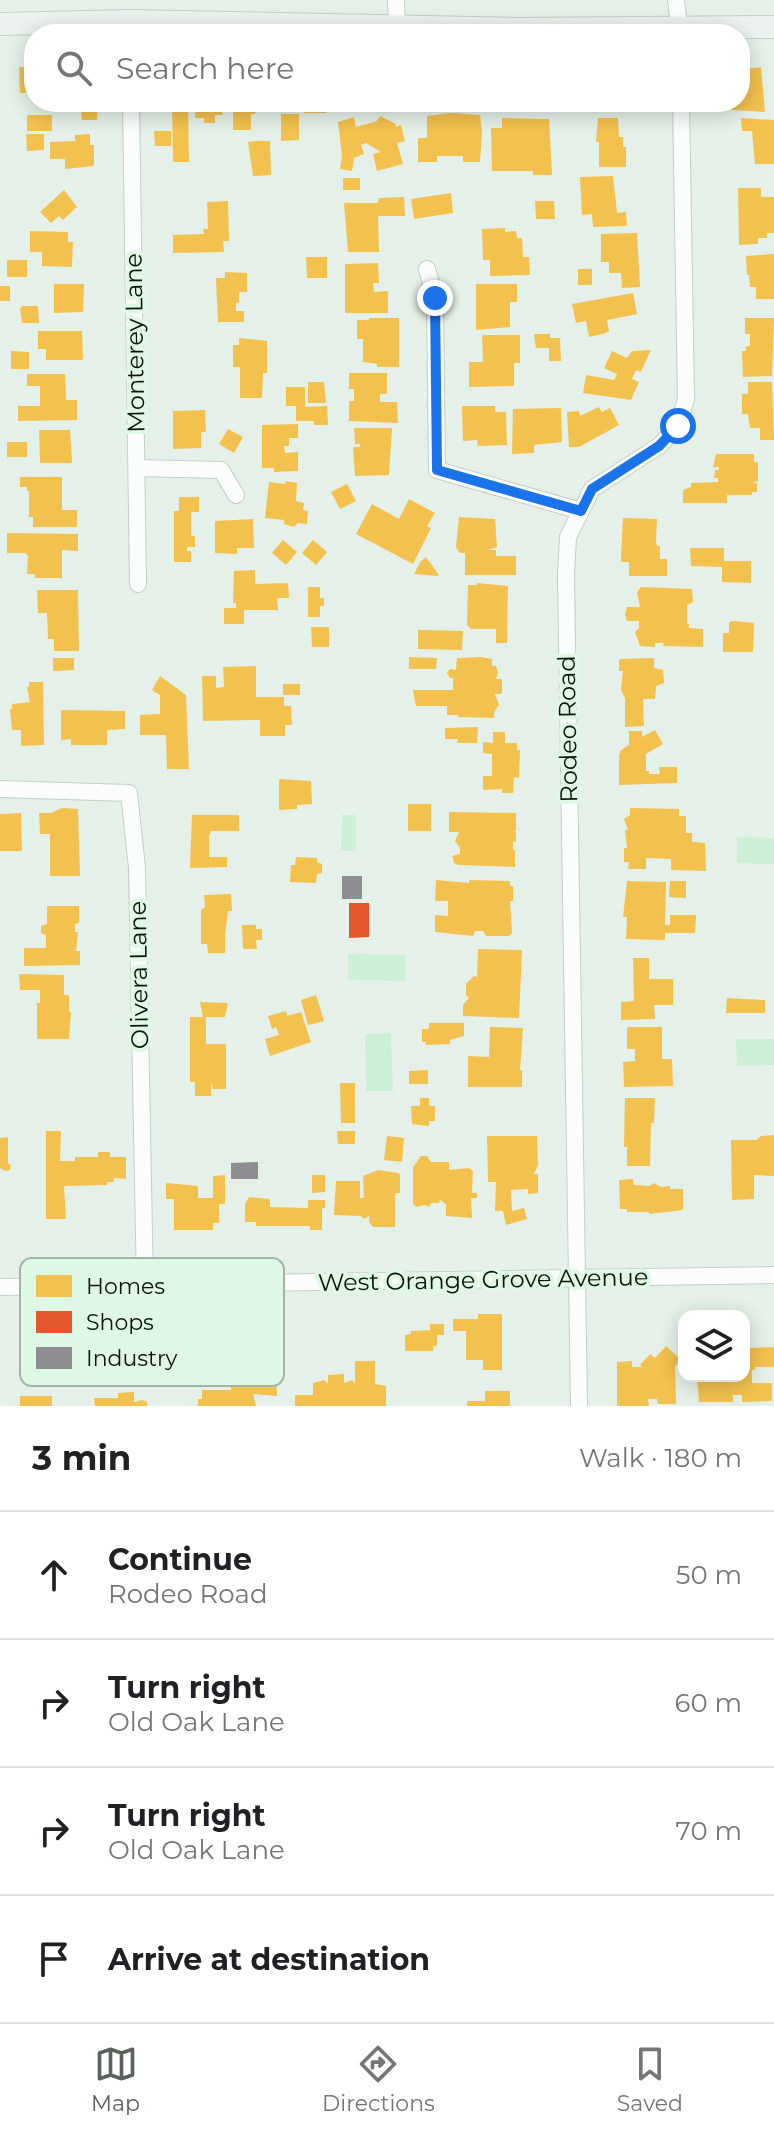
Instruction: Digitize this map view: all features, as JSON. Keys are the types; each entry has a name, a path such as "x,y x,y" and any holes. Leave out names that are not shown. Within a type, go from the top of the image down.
{"street":[{"path":"396,0 397,24"},
{"path":"676,0 679,24"},
{"path":"0,24 24,25"},
{"path":"750,28 774,27"},
{"name":"Monterey Lane","path":"131,112 138,584"},
{"name":"Rodeo Road","path":"579,1406 566,576 568,537 592,489 659,446 678,426 686,399 681,112"},
{"path":"427,269 435,298 437,470 581,511"},
{"path":"137,468 221,470 236,495"},
{"name":"Olivera Lane","path":"0,789 129,793 137,868 144,1258"},
{"name":"West Orange Grove Avenue","path":"284,1283 774,1275"},
{"name":"West Orange Grove Avenue","path":"0,1287 20,1287"}],"green space":[{"path":"342,815 356,815 356,851 341,851"},
{"path":"737,837 774,838 774,864 737,863"},
{"path":"348,954 405,955 405,981 348,980"},
{"path":"391,1033 393,1091 366,1091 365,1034"},
{"path":"736,1039 774,1039 774,1065 737,1066"}],"building: Homes":[{"path":"19,67 24,67 24,93 20,93"},
{"path":"761,67 765,112 750,111 750,68"},
{"path":"81,112 97,112 97,120 82,120"},
{"path":"172,112 188,112 189,162 173,162"},
{"path":"195,112 222,112 222,115 215,115 215,123 204,123 204,118 195,118"},
{"path":"233,112 256,112 251,114 251,130 233,130"},
{"path":"450,113 480,115 480,162 463,162 463,156 437,156 437,162 418,162 418,138 427,138 427,116"},
{"path":"281,114 299,114 299,140 281,141"},
{"path":"27,115 52,115 52,131 27,131"},
{"path":"380,116 396,124 395,127 401,125 405,141 397,143 403,164 377,171 373,154 381,152 366,143 361,145 364,154 354,158 352,171 340,169 342,156 338,122 354,117 356,127 377,121"},
{"path":"502,118 549,119 552,175 533,175 533,171 492,171 491,128 502,128"},
{"path":"598,118 618,118 619,137 623,137 623,147 626,147 626,167 599,167 599,142 596,142"},
{"path":"741,118 774,120 774,164 755,164 752,131 742,131"},
{"path":"154,131 171,131 171,146 155,146"},
{"path":"26,134 44,134 44,150 27,151"},
{"path":"90,134 90,145 94,145 94,166 65,169 65,159 50,159 50,142 75,141 75,135"},
{"path":"270,141 271,175 253,176 248,142"},
{"path":"613,176 617,213 626,212 627,226 593,227 592,214 582,215 580,177"},
{"path":"343,178 360,178 360,190 343,190"},
{"path":"738,188 761,188 761,197 774,197 774,233 767,233 767,238 758,238 758,244 739,245"},
{"path":"64,190 77,207 63,220 59,216 51,223 40,212"},
{"path":"451,193 453,213 414,219 411,199"},
{"path":"404,197 405,216 378,216 379,252 348,252 344,203 378,203 379,198"},
{"path":"228,201 229,241 223,241 224,252 173,253 173,235 204,234 203,229 208,229 207,202"},
{"path":"535,201 554,201 555,219 536,219"},
{"path":"505,228 505,232 516,231 517,238 522,238 523,257 529,257 530,275 490,276 490,260 483,260 482,229"},
{"path":"30,231 68,232 68,242 73,242 72,267 42,266 42,252 30,252"},
{"path":"637,233 640,287 622,288 621,273 609,273 609,262 601,262 601,234"},
{"path":"774,254 774,299 756,299 756,287 750,287 747,275 746,256"},
{"path":"306,257 327,257 327,278 307,278"},
{"path":"7,260 27,260 27,277 7,277"},
{"path":"378,263 379,283 373,283 374,292 388,291 388,313 345,313 345,264"},
{"path":"578,269 592,269 592,285 578,285"},
{"path":"225,272 247,273 247,292 239,292 239,303 236,303 236,311 244,311 244,322 218,322 216,278 225,278"},
{"path":"54,284 84,284 83,312 54,313"},
{"path":"476,284 517,284 517,302 510,302 510,327 476,330"},
{"path":"0,286 10,286 10,301 0,301"},
{"path":"633,293 637,314 607,320 609,331 606,333 589,337 586,321 576,323 572,304"},
{"path":"22,306 38,306 39,323 22,323"},
{"path":"399,318 399,367 377,367 377,364 363,362 363,339 357,339 357,320"},
{"path":"745,318 774,318 772,376 743,377 742,351 750,346 750,334 745,334"},
{"path":"38,331 82,331 83,360 46,360 46,349 38,349"},
{"path":"534,334 550,334 550,338 560,338 561,361 549,361 549,348 536,348"},
{"path":"482,335 520,335 520,363 514,363 514,386 469,387 469,362 483,362"},
{"path":"239,338 267,341 267,373 263,373 262,398 240,398 240,367 233,367 233,345 239,345"},
{"path":"651,350 641,372 636,370 632,379 639,382 631,400 583,393 586,375 614,380 617,374 604,368 612,351 627,358 632,351"},
{"path":"11,351 29,352 29,369 11,369"},
{"path":"349,373 387,373 387,394 380,394 380,402 397,402 398,423 349,421 349,401 354,401 354,389 349,389"},
{"path":"27,374 65,374 66,400 77,400 77,420 18,421 18,406 40,406 40,386 27,386"},
{"path":"308,382 324,382 326,403 308,403"},
{"path":"748,382 772,382 774,440 760,440 760,428 750,428 748,414 742,414 742,394 748,394"},
{"path":"286,387 305,387 305,407 327,406 328,425 296,421 296,406 286,406"},
{"path":"462,406 495,406 495,412 506,412 507,445 478,446 477,440 463,441"},
{"path":"599,407 602,412 610,408 619,425 579,447 569,447 567,412 579,411 580,416"},
{"path":"561,408 562,442 534,445 534,453 512,454 513,409"},
{"path":"205,410 206,432 201,432 201,448 173,449 173,411"},
{"path":"298,424 298,438 289,438 289,446 284,446 285,453 298,452 298,471 274,472 274,468 262,468 262,425"},
{"path":"354,428 392,428 389,475 355,476 353,447 360,447 360,444 355,444"},
{"path":"228,429 243,437 234,453 219,444"},
{"path":"39,430 70,430 72,463 40,463"},
{"path":"7,442 27,442 27,457 7,457"},
{"path":"716,454 754,454 754,462 758,462 758,481 752,483 757,483 757,492 752,492 752,495 727,495 727,503 683,503 683,490 691,487 691,483 718,482 718,478 714,478 715,470 719,467 713,467"},
{"path":"20,477 62,477 62,510 77,510 77,527 33,527 33,517 29,517 29,491 27,487 20,487"},
{"path":"286,481 297,483 296,501 304,503 303,510 308,511 307,524 298,523 294,527 284,524 284,520 265,518 269,482 285,484"},
{"path":"347,484 356,501 340,509 331,492"},
{"path":"179,497 199,497 199,512 191,512 191,536 195,536 195,547 187,547 187,551 191,551 191,562 174,562 174,511 179,511"},
{"path":"409,499 435,513 413,564 356,534 372,504 399,519"},
{"path":"459,517 495,519 497,547 488,550 496,550 496,556 516,556 516,575 465,575 465,553 460,553 456,547"},
{"path":"623,518 657,519 656,541 660,546 660,559 667,559 667,576 629,576 629,562 621,562"},
{"path":"253,519 254,548 237,548 237,554 215,553 215,521"},
{"path":"7,533 78,534 78,551 62,550 62,578 35,578 35,574 27,574 28,556 25,553 7,553"},
{"path":"283,540 297,552 286,565 272,553"},
{"path":"313,540 327,552 316,565 302,553"},
{"path":"690,548 724,548 724,561 751,561 751,583 722,582 722,567 691,566"},
{"path":"426,557 439,575 414,574"},
{"path":"255,570 255,584 288,583 289,598 277,598 278,610 244,610 244,624 224,624 224,608 236,608 236,603 233,603 234,571"},
{"path":"468,585 508,586 507,643 496,643 496,629 471,629 467,625"},
{"path":"308,587 320,587 324,606 320,606 320,617 308,617"},
{"path":"641,587 692,589 693,602 687,605 687,624 689,628 703,629 703,647 663,646 664,643 655,643 655,647 640,646 635,632 639,621 627,621 625,614 627,607 640,607 637,592"},
{"path":"37,590 78,590 79,651 54,651 54,639 48,639 47,613 38,613"},
{"path":"729,622 754,623 753,652 723,652 723,633 729,633"},
{"path":"311,627 329,627 329,647 312,647"},
{"path":"418,630 463,631 462,650 418,649"},
{"path":"409,657 437,658 436,669 409,669"},
{"path":"53,658 74,658 74,670 53,671"},
{"path":"457,658 492,659 492,666 496,666 498,672 496,679 502,679 502,694 495,694 499,705 494,718 447,715 447,706 416,706 413,690 453,690 453,678 447,673 450,669 456,670"},
{"path":"654,658 654,668 663,670 664,683 656,686 655,699 643,699 644,726 625,727 625,698 621,690 623,671 619,671 619,659"},
{"path":"256,666 256,697 284,697 284,706 291,706 292,725 285,725 285,736 260,736 260,720 203,721 202,676 216,676 216,688 224,687 223,667"},
{"path":"160,676 186,695 189,769 167,769 166,735 140,735 140,715 160,714 160,695 152,690"},
{"path":"29,682 43,682 44,745 21,746 21,730 12,730 10,709 12,704 30,702"},
{"path":"283,684 300,684 300,695 283,695"},
{"path":"61,710 125,711 125,729 107,730 107,745 71,745 71,739 61,740"},
{"path":"478,727 477,743 457,743 458,739 445,739 445,728"},
{"path":"655,730 663,744 646,754 646,771 660,774 659,767 677,767 677,783 619,785 619,755 629,745 629,731 642,731 642,737"},
{"path":"493,732 505,732 505,743 517,743 517,750 520,750 519,778 514,777 513,793 502,793 502,789 483,790 483,776 492,776 492,754 483,753 483,742 493,743"},
{"path":"279,779 311,781 312,804 279,810"},
{"path":"408,804 431,804 431,831 408,831"},
{"path":"62,808 78,809 80,876 50,876 50,834 40,834 39,813 51,813"},
{"path":"630,808 679,809 679,816 686,816 686,833 692,833 692,842 705,843 706,871 671,870 671,859 646,858 646,869 628,869 629,862 624,862 624,848 627,848 625,830 628,830 624,819 630,815"},
{"path":"449,812 516,813 516,831 513,832 516,832 516,842 513,841 515,867 454,863 452,856 460,854 455,841 459,832 449,832"},
{"path":"21,813 22,851 0,851 0,814"},
{"path":"192,815 239,815 239,831 211,831 209,836 209,857 227,857 227,867 190,868"},
{"path":"296,857 317,858 317,862 322,864 322,873 317,874 316,883 290,882 291,865 295,865"},
{"path":"436,880 469,883 469,880 510,881 510,886 513,886 513,901 510,901 512,933 509,936 486,936 483,931 475,931 473,936 435,932 435,915 448,916 448,901 435,901"},
{"path":"627,881 666,882 665,925 670,925 670,915 696,915 695,933 665,933 665,940 626,939 627,917 623,917"},
{"path":"670,881 686,881 686,898 669,897"},
{"path":"231,894 232,911 228,911 225,953 208,953 207,944 201,944 204,895"},
{"path":"47,906 79,906 79,923 75,924 75,932 78,932 76,951 80,951 80,965 24,966 24,948 46,948 46,935 41,933 41,926 47,924"},
{"path":"242,925 256,925 256,929 262,929 262,940 256,940 257,949 243,949"},
{"path":"478,949 522,950 519,1018 463,1016 463,1005 469,998 466,984 474,976 477,977"},
{"path":"633,958 649,958 649,979 673,979 673,1005 654,1005 655,1019 621,1020 621,1002 634,1001"},
{"path":"19,974 64,975 64,995 69,995 71,1012 69,1039 37,1039 40,990 20,990"},
{"path":"316,995 324,1021 308,1025 301,1000"},
{"path":"727,998 765,1000 765,1013 726,1013"},
{"path":"200,1002 228,1003 225,1017 206,1017 206,1044 226,1044 226,1089 213,1089 211,1082 211,1096 195,1096 195,1082 190,1082 190,1017 203,1017"},
{"path":"286,1011 287,1016 301,1012 311,1042 270,1056 265,1039 279,1035 276,1027 272,1029 268,1016"},
{"path":"429,1023 464,1023 464,1036 450,1040 450,1044 426,1045 422,1042 422,1029 429,1029"},
{"path":"490,1027 523,1028 522,1087 468,1087 468,1056 489,1057"},
{"path":"627,1027 662,1027 662,1059 672,1059 673,1086 624,1087 623,1062 635,1061 635,1049 627,1049"},
{"path":"428,1070 428,1084 409,1084 409,1071"},
{"path":"340,1083 355,1083 355,1123 341,1123"},
{"path":"420,1098 429,1098 429,1106 435,1106 435,1121 429,1121 429,1126 412,1124 411,1106 420,1106"},
{"path":"625,1098 655,1098 650,1166 627,1166 627,1147 624,1147"},
{"path":"46,1131 61,1131 60,1161 75,1161 75,1157 98,1157 98,1152 110,1152 110,1157 126,1157 126,1179 114,1178 114,1182 107,1182 107,1185 64,1186 66,1219 46,1219"},
{"path":"337,1131 355,1131 355,1144 338,1144"},
{"path":"774,1135 774,1176 754,1175 754,1199 732,1200 731,1140 756,1140 761,1136"},
{"path":"387,1136 404,1138 402,1162 384,1160"},
{"path":"487,1136 537,1136 538,1165 534,1174 538,1174 538,1193 528,1194 528,1189 511,1190 512,1211 524,1208 527,1219 506,1225 503,1211 495,1211 496,1182 488,1182"},
{"path":"8,1137 8,1163 11,1166 6,1171 0,1168 0,1138"},
{"path":"421,1156 427,1156 431,1162 449,1162 449,1170 469,1168 473,1171 472,1193 477,1193 477,1198 471,1198 472,1218 446,1216 446,1204 440,1200 429,1207 413,1204 413,1167"},
{"path":"378,1170 400,1175 400,1193 395,1193 395,1227 373,1227 369,1216 364,1219 361,1216 334,1215 336,1181 360,1181 360,1198 364,1198 363,1176"},
{"path":"225,1175 225,1204 219,1204 219,1223 213,1223 213,1230 174,1230 174,1199 166,1199 166,1183 198,1186 198,1198 213,1198 213,1176"},
{"path":"312,1175 325,1175 325,1192 312,1193"},
{"path":"633,1179 634,1185 650,1186 654,1183 661,1187 670,1186 670,1189 683,1189 683,1210 649,1214 620,1209 619,1180"},
{"path":"249,1197 270,1199 270,1207 308,1208 308,1200 325,1200 322,1230 310,1230 310,1226 256,1226 256,1222 245,1222 245,1204"},
{"path":"478,1314 502,1314 502,1370 483,1370 483,1360 466,1360 466,1331 453,1331 453,1319 478,1319"},
{"path":"430,1324 444,1324 444,1335 437,1335 437,1346 433,1346 433,1351 405,1351 405,1335 411,1334 411,1331 430,1330"},
{"path":"666,1346 678,1357 675,1366 676,1404 658,1404 657,1399 648,1399 649,1406 617,1406 617,1362 632,1361 632,1367 642,1367 640,1365 650,1354 655,1358"},
{"path":"774,1347 774,1367 755,1367 752,1370 752,1383 772,1383 772,1401 742,1402 742,1395 733,1395 733,1402 699,1402 697,1382 750,1382 750,1348"},
{"path":"355,1361 375,1361 375,1384 386,1386 386,1406 295,1406 295,1395 313,1395 313,1383 324,1380 328,1384 328,1375 344,1374 344,1383 352,1380 355,1383"},
{"path":"231,1386 277,1386 277,1396 253,1394 256,1406 198,1406 202,1390 231,1390"},
{"path":"485,1391 510,1391 510,1406 467,1406 467,1401 485,1401"},
{"path":"134,1392 134,1402 142,1400 147,1402 147,1406 95,1406 94,1398 118,1398 118,1393"},
{"path":"20,1396 52,1396 52,1406 20,1406"}],"building: Shops":[{"path":"349,903 369,903 369,937 349,938"}],"building: Industry":[{"path":"342,876 362,876 362,899 342,899"},
{"path":"258,1162 258,1179 231,1179 231,1163"}],"route":[{"path":"435,298 437,470 581,511 592,489 659,446 678,426"}]}
